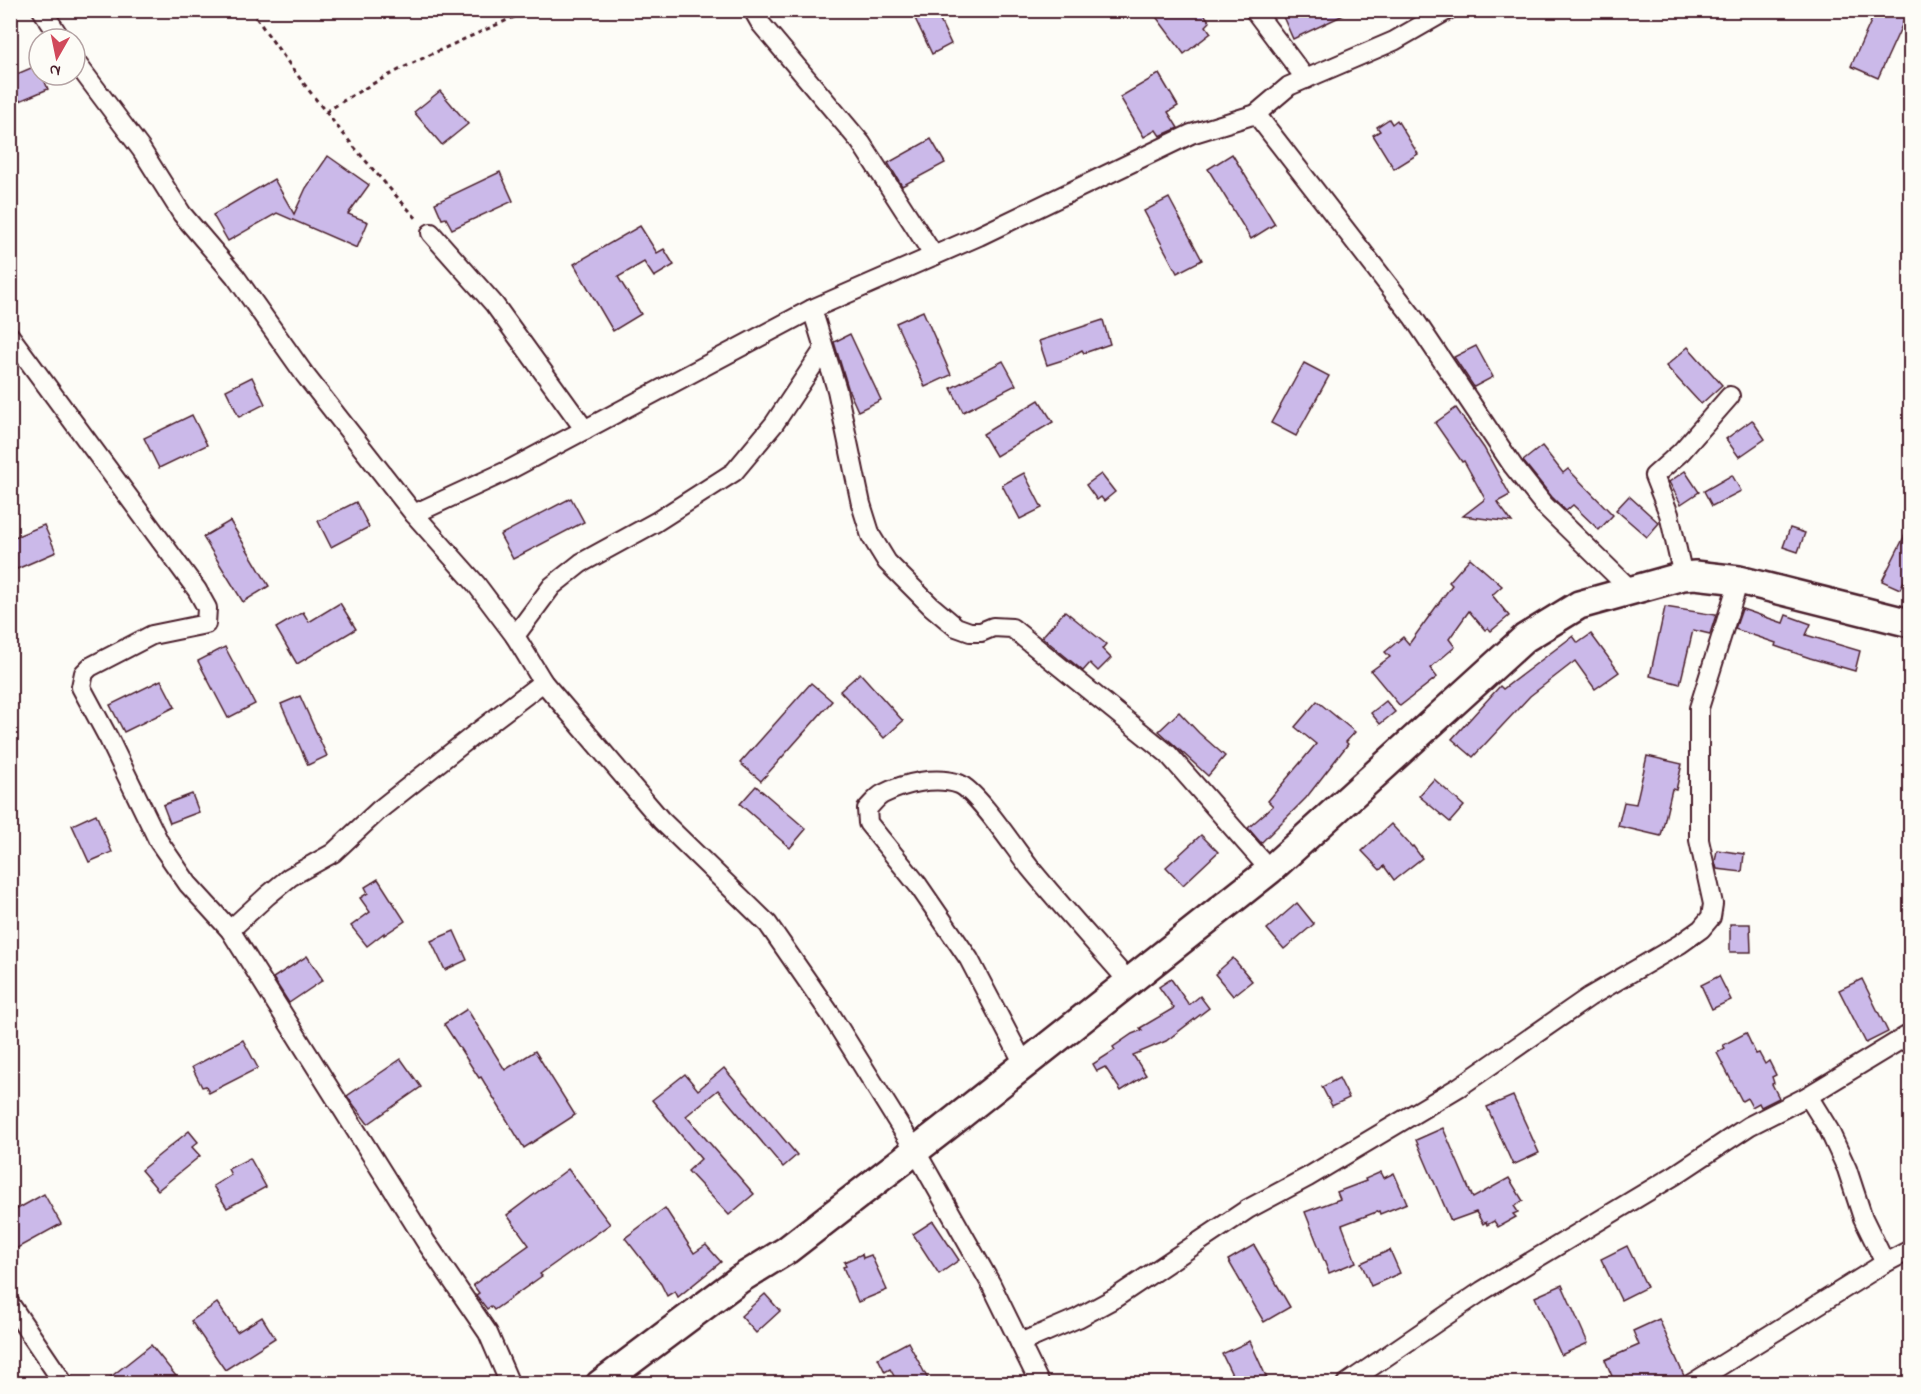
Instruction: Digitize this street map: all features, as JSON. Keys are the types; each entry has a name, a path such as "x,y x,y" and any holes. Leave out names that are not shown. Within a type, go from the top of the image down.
{"street":[{"path":"42,10 53,27"},
{"path":"753,10 761,24 861,143 934,256"},
{"path":"1254,10 1306,79"},
{"path":"414,514 510,470 812,309 934,256 1191,134 1256,114 1289,86 1394,41 1448,10"},
{"path":"87,76 141,149 182,214 235,276 304,375 414,514 476,584 515,636 543,682 661,820 768,924 831,1015 915,1150 991,1284 1040,1383"},
{"path":"1256,114 1413,317 1513,466 1544,505 1632,591"},
{"path":"431,233 494,304 585,430"},
{"path":"812,309 837,390 861,504 871,536 887,562 931,606 956,627 970,632 981,632 993,627 1012,628 1168,754 1270,870"},
{"path":"10,336 197,590 207,608 206,624 152,635 90,667 84,673 81,687 159,842 188,884 230,930 426,1242 488,1333 510,1383"},
{"path":"515,636 552,586 581,563 656,522 734,472 774,424 824,350"},
{"path":"1683,576 1669,514 1654,476 1681,452 1730,396"},
{"path":"600,1383 740,1280 787,1250 1270,870 1525,638 1579,605 1683,576 1695,575 1739,580 1911,623"},
{"path":"1020,1343 1078,1318 1115,1298 1248,1209 1308,1177 1460,1087 1589,997 1680,944 1712,917 1713,904 1699,840 1699,708 1739,580"},
{"path":"230,930 267,896 290,878 333,853 379,810 543,682"},
{"path":"1024,1064 969,959 918,885 868,823 867,809 882,795 904,786 932,780 962,785 977,798 1031,868 1129,982"},
{"path":"1346,1383 1482,1291 1675,1175 1749,1126 1808,1095 1911,1034"},
{"path":"1808,1095 1829,1130 1847,1169 1863,1218 1885,1263"},
{"path":"1691,1383 1885,1263 1911,1250"},
{"path":"10,1305 64,1383"}],"path":[{"path":"251,10 288,64 326,112 378,176 431,233"},
{"path":"326,112 356,92 530,10"}],"building":[{"path":"911,10 935,10 951,44 932,54"},
{"path":"1151,10 1201,10 1210,22 1206,26 1211,33 1184,54"},
{"path":"1280,10 1354,10 1293,39"},
{"path":"1876,10 1909,10 1878,78 1851,66"},
{"path":"27,70 27,87 47,87 48,89 10,105 10,77"},
{"path":"1159,74 1178,106 1168,112 1178,128 1160,136 1156,130 1144,137 1120,97"},
{"path":"440,91 468,124 442,145 414,112"},
{"path":"1389,119 1392,124 1397,120 1418,154 1394,169 1373,135 1380,131 1377,127"},
{"path":"931,139 945,163 902,186 888,163"},
{"path":"1232,154 1275,224 1251,239 1208,169"},
{"path":"328,156 369,185 348,214 368,222 357,248 277,213 228,241 213,215 274,179 294,214 306,188"},
{"path":"500,172 513,201 452,229 446,218 442,219 435,203"},
{"path":"1169,198 1202,260 1177,273 1144,211"},
{"path":"640,226 657,253 664,249 674,265 654,277 644,262 618,277 641,314 613,331 574,264"},
{"path":"923,311 951,375 925,387 896,323"},
{"path":"1103,320 1110,344 1084,353 1082,350 1066,359 1047,365 1039,341"},
{"path":"850,334 881,400 858,411 849,391 834,342"},
{"path":"1476,346 1493,377 1474,387 1454,357"},
{"path":"1688,347 1722,385 1701,404 1666,366"},
{"path":"1003,361 1016,385 963,412 951,388"},
{"path":"1304,363 1329,376 1296,436 1271,423"},
{"path":"252,377 265,404 239,417 226,390"},
{"path":"1039,400 1053,422 996,456 983,434"},
{"path":"1456,408 1484,448 1510,495 1497,502 1512,522 1463,516 1485,499 1464,461 1462,462 1435,423"},
{"path":"192,415 207,445 159,468 144,438"},
{"path":"1752,420 1765,439 1739,457 1726,439"},
{"path":"1542,446 1563,473 1568,469 1613,515 1599,530 1573,505 1566,511 1523,461"},
{"path":"1685,471 1699,492 1681,504 1669,482"},
{"path":"1024,473 1042,508 1020,519 1002,485"},
{"path":"1101,474 1115,492 1104,501 1101,497 1097,500 1086,485"},
{"path":"1732,475 1741,491 1712,506 1704,491"},
{"path":"1629,496 1659,523 1647,537 1616,510"},
{"path":"571,498 584,522 513,559 500,535"},
{"path":"356,502 369,527 331,547 318,521"},
{"path":"230,521 269,586 243,602 203,537"},
{"path":"1911,523 1911,568 1900,589 1882,581"},
{"path":"44,525 56,552 10,572 10,539"},
{"path":"1790,528 1805,533 1798,552 1783,547"},
{"path":"1470,558 1502,586 1492,595 1509,616 1491,631 1488,628 1485,630 1469,611 1449,639 1455,647 1430,668 1437,677 1400,706 1371,671 1390,657 1385,652 1403,637 1409,644 1452,585 1449,582"},
{"path":"340,603 356,629 297,664 276,628 303,612 309,622"},
{"path":"1665,607 1716,615 1710,634 1693,630 1680,684 1650,676"},
{"path":"1742,609 1783,623 1786,615 1811,624 1806,635 1860,651 1855,671 1775,646 1776,643 1735,629"},
{"path":"1065,611 1106,644 1102,649 1111,658 1098,671 1090,663 1083,671 1042,637"},
{"path":"1591,634 1619,672 1595,689 1575,661 1530,696 1473,757 1452,739 1500,686 1503,689 1573,636 1578,643"},
{"path":"225,647 255,704 228,718 198,661"},
{"path":"860,673 903,721 884,738 840,691"},
{"path":"161,680 175,707 124,732 110,705"},
{"path":"811,683 832,701 761,781 740,763"},
{"path":"300,696 327,756 308,765 281,704"},
{"path":"1317,701 1355,732 1306,798 1261,843 1248,828 1273,806 1268,801 1316,744 1295,727"},
{"path":"1386,701 1395,712 1380,724 1371,713"},
{"path":"1179,712 1225,756 1208,776 1159,731"},
{"path":"1647,756 1682,764 1676,790 1672,789 1661,836 1618,826 1624,802 1636,804"},
{"path":"1434,779 1464,806 1450,822 1419,796"},
{"path":"756,786 806,829 790,848 740,804"},
{"path":"192,794 199,812 170,823 163,805"},
{"path":"96,814 112,852 89,862 72,825"},
{"path":"1391,824 1422,858 1394,880 1384,866 1380,870 1362,851"},
{"path":"1201,835 1218,852 1183,885 1166,867"},
{"path":"1717,850 1744,854 1742,872 1717,869 1715,862"},
{"path":"378,879 405,921 367,946 351,926 370,912 360,898 368,893 365,887"},
{"path":"1297,903 1314,924 1284,949 1267,929"},
{"path":"1730,924 1750,924 1751,952 1730,952"},
{"path":"454,931 467,960 445,970 431,941"},
{"path":"307,956 323,980 289,1003 273,978"},
{"path":"1233,958 1252,981 1233,996 1215,974"},
{"path":"1719,976 1731,1000 1712,1009 1701,985"},
{"path":"1171,979 1189,1005 1200,996 1209,1008 1166,1041 1133,1055 1146,1075 1121,1091 1105,1067 1097,1071 1093,1064 1115,1050 1113,1047 1142,1030 1140,1028 1174,1008 1159,987"},
{"path":"1862,979 1888,1032 1866,1043 1839,990"},
{"path":"467,1009 505,1070 535,1051 575,1115 524,1148 481,1077 479,1078 444,1024"},
{"path":"1746,1033 1756,1054 1759,1053 1765,1064 1769,1061 1776,1075 1772,1077 1774,1083 1772,1084 1779,1098 1761,1107 1759,1103 1752,1107 1747,1098 1742,1101 1717,1053 1725,1048 1723,1045"},
{"path":"243,1040 258,1068 209,1093 206,1086 202,1087 192,1067"},
{"path":"401,1059 421,1087 368,1124 347,1096"},
{"path":"724,1068 797,1155 783,1167 718,1090 686,1116 754,1194 729,1215 688,1171 701,1159 652,1100 685,1074 698,1090"},
{"path":"1339,1078 1349,1098 1332,1106 1322,1087"},
{"path":"1513,1096 1539,1153 1513,1165 1487,1107"},
{"path":"1443,1128 1473,1198 1509,1178 1523,1201 1514,1206 1518,1212 1513,1214 1516,1217 1498,1227 1494,1221 1487,1225 1486,1222 1483,1224 1476,1212 1451,1221 1416,1140"},
{"path":"189,1131 198,1142 192,1147 200,1156 158,1190 141,1170"},
{"path":"250,1158 266,1187 227,1208 213,1186 231,1175 228,1169"},
{"path":"568,1169 610,1224 494,1310 491,1306 487,1309 476,1295 479,1293 473,1285 529,1245 507,1215"},
{"path":"1381,1172 1384,1178 1394,1173 1407,1203 1342,1225 1356,1262 1329,1273 1305,1212 1340,1199 1337,1192 1366,1181 1365,1179"},
{"path":"44,1194 61,1224 10,1252 10,1213"},
{"path":"665,1208 694,1253 706,1245 721,1262 678,1297 675,1291 667,1296 661,1284 625,1238"},
{"path":"933,1221 959,1260 939,1274 913,1234"},
{"path":"1254,1245 1290,1307 1264,1322 1228,1260"},
{"path":"1627,1246 1647,1287 1621,1300 1601,1259"},
{"path":"1390,1250 1400,1273 1371,1286 1361,1263"},
{"path":"862,1254 863,1258 871,1255 887,1290 858,1302 843,1267 846,1266 844,1262"},
{"path":"1562,1285 1588,1343 1561,1355 1535,1297"},
{"path":"765,1294 780,1311 756,1333 741,1316"},
{"path":"217,1303 237,1332 262,1317 275,1338 225,1370 191,1321"},
{"path":"1659,1319 1684,1376 1680,1382 1615,1383 1605,1360 1639,1345 1633,1331"},
{"path":"1250,1341 1269,1383 1236,1383 1222,1354"},
{"path":"908,1342 930,1383 898,1383 890,1369 885,1372 878,1358"},
{"path":"151,1345 176,1376 166,1383 103,1383"}]}
